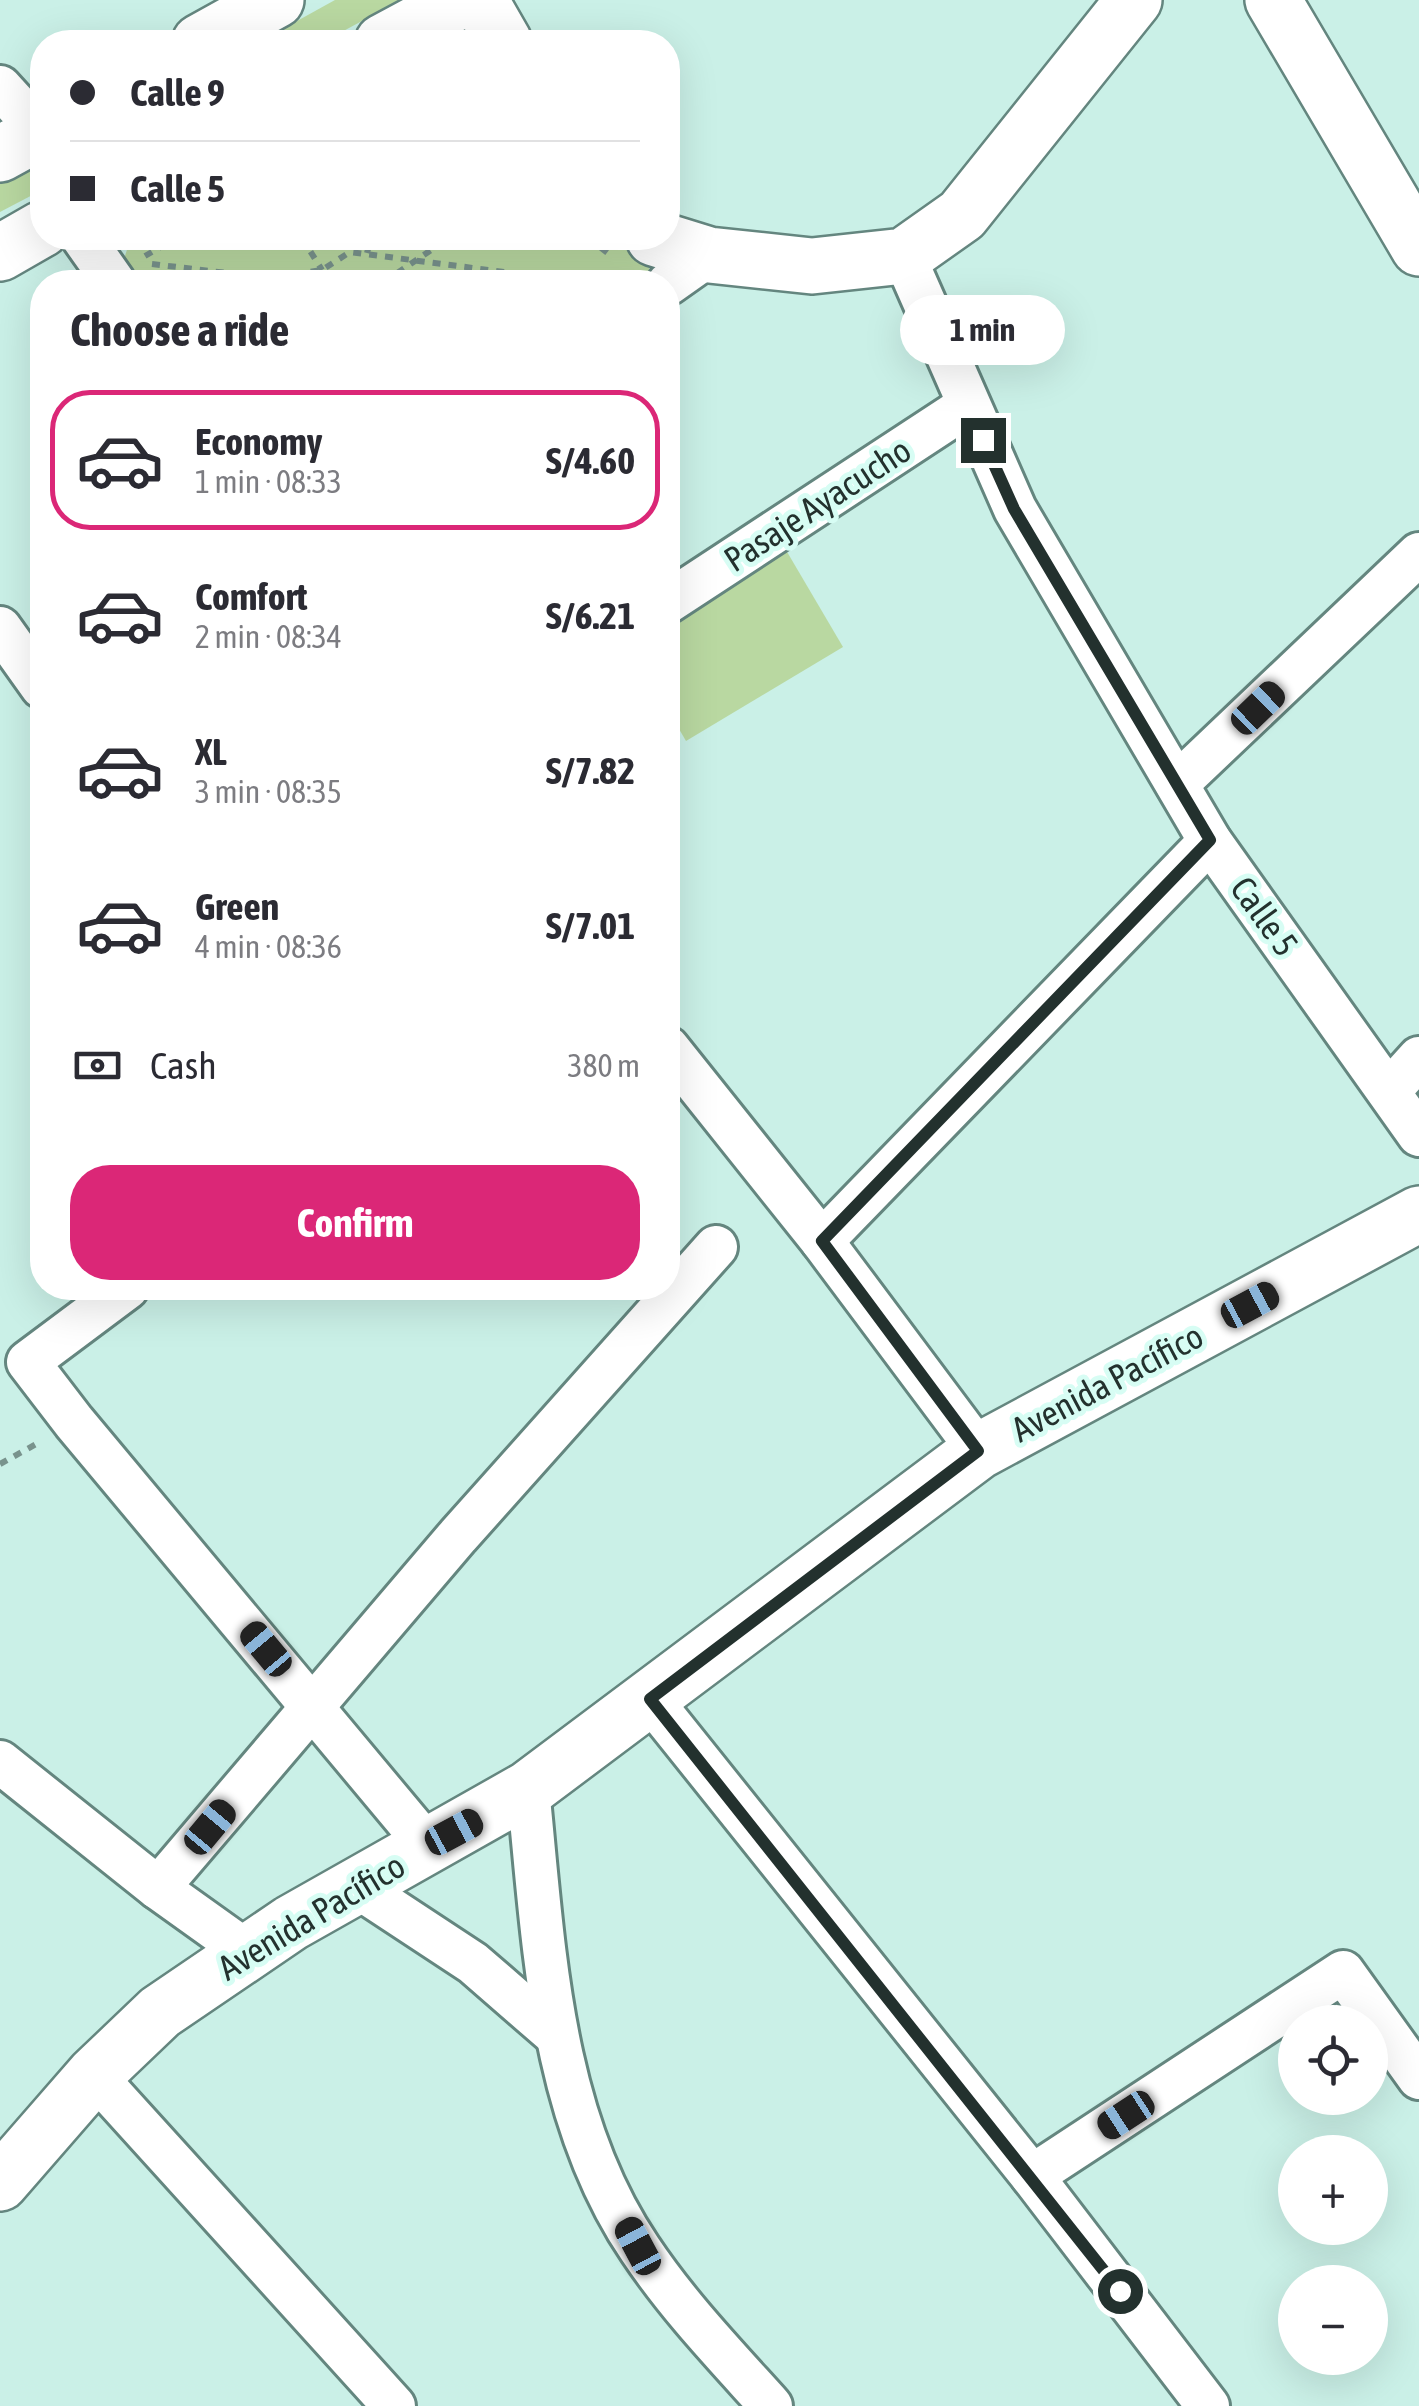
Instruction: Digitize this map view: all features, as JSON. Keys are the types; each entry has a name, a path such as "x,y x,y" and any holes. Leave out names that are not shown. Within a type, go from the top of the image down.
{"street":[{"path":"222,30 276,0"},
{"path":"405,30 461,0"},
{"path":"480,0 497,30"},
{"path":"667,250 688,269 812,266 904,256 962,215 1134,0"},
{"path":"1273,0 1419,248"},
{"path":"0,86 28,139"},
{"path":"0,252 30,236"},
{"path":"98,250 123,270"},
{"name":"Calle 5","path":"904,256 1014,509 1210,840 1419,1135"},
{"name":"Pasaje Ayacucho","path":"680,594 967,406"},
{"path":"1177,784 1419,554"},
{"path":"0,628 30,669"},
{"path":"822,1241 1210,840"},
{"path":"1390,1090 1419,1058"},
{"path":"680,1063 822,1241 978,1451"},
{"name":"Avenida Pacífico","path":"0,2183 94,2075 160,2012 246,1951 528,1789 978,1451 1419,1214"},
{"path":"680,1287 716,1247"},
{"path":"111,1300 28,1362 428,1846"},
{"path":"158,1888 458,1536 669,1300"},
{"path":"650,1699 1032,2176 1208,2406"},
{"path":"0,1762 158,1888 246,1951"},
{"path":"528,1789 557,2036 572,2095 599,2172 638,2246 684,2309 771,2406"},
{"path":"356,1886 472,1962 557,2036"},
{"path":"1032,2176 1343,1972 1419,2078"},
{"path":"94,2075 394,2406"}],"path":[{"path":"310,250 322,270 350,252 475,270"},
{"path":"402,270 431,250"}],"green space":[{"path":"335,0 401,0 345,30 281,30"},
{"path":"30,167 30,196 0,212 0,183"},
{"path":"127,250 638,250 651,262 649,270 121,269"},
{"path":"783,545 843,647 686,741 680,731 680,607"}],"route":[{"path":"983,440 1014,509 1210,840 822,1241 978,1451 650,1699 1120,2291"}]}
